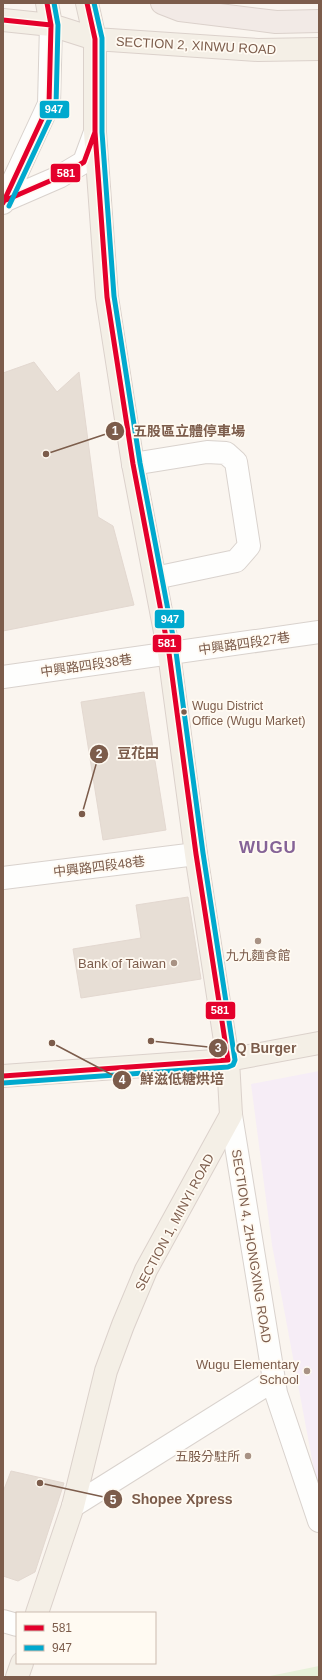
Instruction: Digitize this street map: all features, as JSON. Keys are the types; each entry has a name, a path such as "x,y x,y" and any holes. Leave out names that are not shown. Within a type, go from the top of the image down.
{"highway":[{"path":"162,3 180,10 276,22 319,21"}],"main road":[{"path":"48,3 51,25"},
{"path":"87,3 95,39 95,132 107,297 133,464 169,653 196,854 228,1060 231,1115"},
{"name":"SECTION 2, XINWU ROAD","path":"3,20 51,25 95,39 258,50 319,48"},
{"path":"3,1076 228,1060 319,1043"},
{"name":"SECTION 1, MINYI ROAD","path":"37,1612 73,1506 106,1371 123,1325 146,1270 231,1115"},
{"path":"17,1677 22,1664"}],"street":[{"path":"4,201 49,104 51,25"},
{"path":"4,201 59,177 84,162 95,132"},
{"path":"133,464 207,452 226,453 236,462 249,546 236,561 155,578"},
{"name":"中興路四段27巷","path":"169,653 319,632"},
{"name":"中興路四段38巷","path":"3,677 169,653"},
{"name":"中興路四段48巷","path":"3,878 196,854"},
{"name":"SECTION 4, ZHONGXING ROAD","path":"231,1115 276,1394 319,1521"},
{"path":"73,1506 274,1380"},
{"path":"3,1621 16,1625"}],"shaded area":[{"name":"Wugu Elementary School","path":"319,1071 319,1497 272,1245 251,1084"}],"green space":[{"path":"319,1666 319,1677 270,1677 270,1676"}],"building":[{"path":"34,362 57,392 79,372 98,517 113,526 134,605 3,631 3,373"},
{"path":"144,692 166,830 103,840 81,702"},
{"path":"188,897 201,979 81,998 73,949 141,938 136,905"},
{"path":"11,1471 64,1483 35,1572 18,1581 3,1576 3,1492"}],"transit line":[{"name":"581","path":"3,203 49,104 51,25 47,3"},
{"name":"947","path":"9,206 56,106 58,25 54,3"},
{"name":"581","path":"3,1076 228,1060 196,854 169,653 133,464 107,297 95,132 95,39 87,3"},
{"name":"947","path":"3,1083 228,1067 233,1065 235,1060 203,853 176,652 140,463 114,296 102,132 102,38 94,3"},
{"name":"581","path":"3,20 51,25"},
{"name":"581","path":"6,200 59,177 84,162 95,132 95,120"}],"place":[{"name":"五股區立體停車場","path":"46,454"},
{"name":"Wugu District Office (Wugu Market)","path":"184,712"},
{"name":"豆花田","path":"82,814"},
{"name":"九九麵食館","path":"258,941"},
{"name":"Bank of Taiwan","path":"174,963"},
{"name":"Q Burger","path":"151,1041"},
{"name":"鮮滋低糖烘培","path":"52,1043"},
{"name":"Wugu Elementary School","path":"307,1371"},
{"name":"五股分駐所","path":"248,1456"},
{"name":"Shopee Xpress","path":"40,1483"}],"district":[{"name":"WUGU","path":"268,847"}]}
